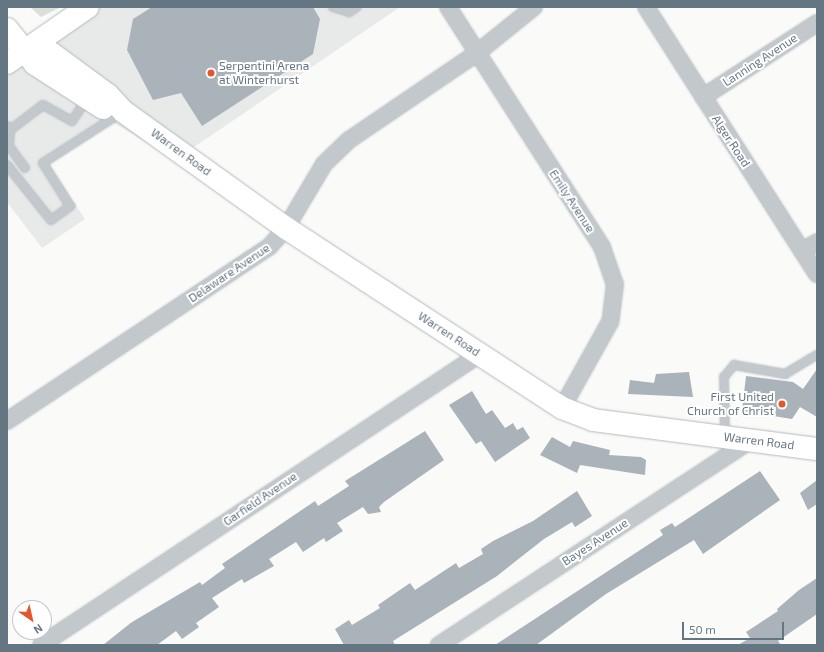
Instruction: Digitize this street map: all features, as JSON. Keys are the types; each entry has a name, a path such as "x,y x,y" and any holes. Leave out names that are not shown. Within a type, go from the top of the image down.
{"main road":[{"path":"7,63 88,7"},
{"name":"Warren Road","path":"7,29 25,50 34,64 110,111 124,112"},
{"name":"Warren Road","path":"25,50 47,50 108,94 124,112 286,228 562,408 593,420 817,448"}],"street":[{"name":"Emily Avenue","path":"448,7 476,54 602,247 615,284 610,322 562,408"},
{"name":"Delaware Avenue","path":"7,422 269,247 286,228 324,164 349,140 476,54 534,7"},
{"name":"Alger Road","path":"646,7 817,274"},
{"name":"Lanning Avenue","path":"703,96 817,23"},
{"path":"802,251 817,242"},
{"name":"Garfield Avenue","path":"41,645 480,354"},
{"name":"Bayes Avenue","path":"440,645 751,440"}],"lane":[{"path":"333,7 349,12 357,7"},
{"path":"24,168 9,146 8,128 43,105 72,121 88,98"},
{"path":"7,165 50,220 70,206 43,163 124,112"},
{"path":"724,436 724,377 734,366 785,374 817,355"}],"shaded area":[{"path":"30,7 61,7 41,17"},
{"path":"98,7 400,7 175,160 111,121 48,163 85,219 42,248 7,202 7,70"}],"building":[{"name":"Serpentini Arena at Winterhurst","path":"152,7 313,7 320,19 313,54 202,126 181,93 153,100 127,50 133,19"},
{"path":"817,369 817,417 800,407 792,419 742,411 746,376 793,382 803,389"},
{"path":"689,372 693,397 628,394 630,380 654,383 656,374"},
{"path":"472,391 486,414 492,410 505,428 513,423 517,430 523,427 530,438 495,462 481,441 476,444 449,405"},
{"path":"425,431 444,460 384,502 379,507 381,512 368,514 363,507 337,523 343,531 326,542 324,538 303,552 296,542 269,559 274,566 244,583 242,579 212,598 219,607 196,623 199,627 182,639 176,631 157,645 103,645 132,622 200,582 202,585 225,568 222,564 315,501 318,506 349,486 345,481"},
{"path":"552,437 570,447 573,441 610,450 609,455 641,457 646,460 645,475 580,465 577,473 540,455"},
{"path":"760,471 780,500 703,554 694,540 606,594 536,645 495,645 663,535 660,530 672,523 675,527"},
{"path":"817,480 817,504 808,510 800,493"},
{"path":"577,491 592,516 575,527 572,522 544,539 497,576 393,641 395,645 344,645 335,629 349,620 352,625 380,608 378,605 410,583 415,590 456,563 459,568 483,554 481,549 493,541 533,521"},
{"path":"817,578 817,614 778,641 781,645 738,645 750,638 746,632 778,611 777,609 799,590"}],"place":[{"name":"Serpentini Arena at Winterhurst","path":"211,73"},
{"name":"First United Church of Christ","path":"782,404"}]}
